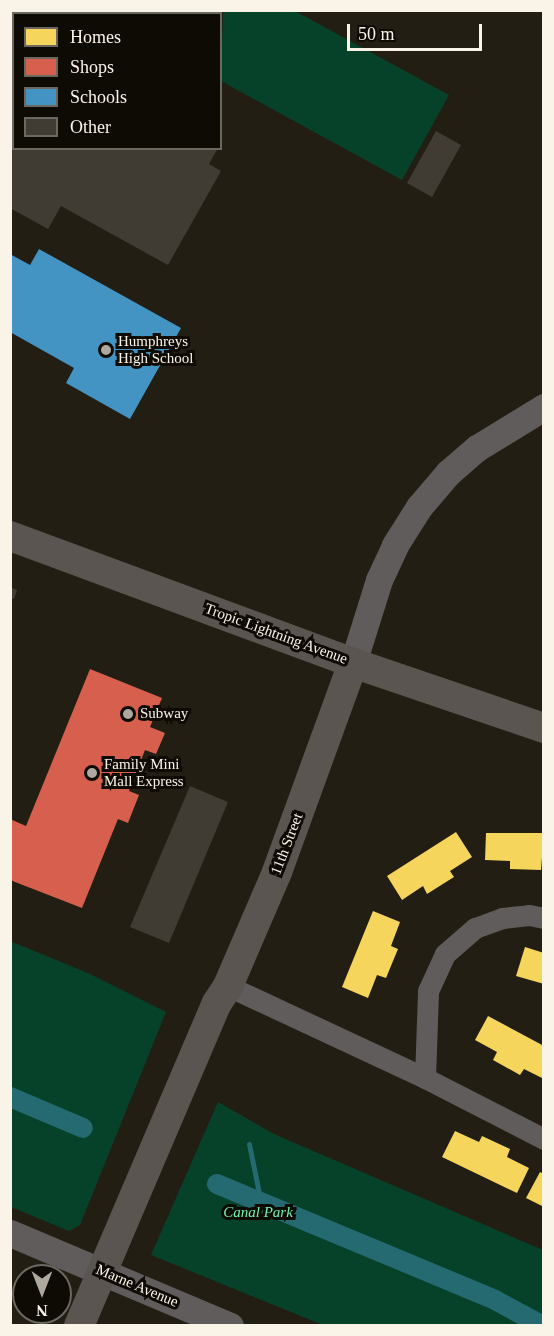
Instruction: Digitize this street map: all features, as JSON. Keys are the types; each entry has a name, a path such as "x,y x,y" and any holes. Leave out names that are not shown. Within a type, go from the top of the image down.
{"main road":[{"name":"Tropic Lightning Avenue","path":"10,536 353,663 543,728"},
{"name":"11th Street","path":"79,1326 217,1004 228,986 277,872 353,663"}],"street":[{"name":"11th Street","path":"353,663 379,580 395,545 419,507 448,473 477,448 543,407"},
{"path":"425,1078 428,992 445,954 475,928 502,918 530,915 543,918"},
{"path":"228,986 425,1078 543,1138"},
{"name":"Marne Avenue","path":"10,1233 230,1326"}],"green space":[{"path":"223,10 295,11 449,95 402,180 222,82"},
{"path":"10,941 88,973 166,1012 80,1225 69,1231 11,1207"},
{"name":"Canal Park","path":"218,1102 274,1134 543,1250 543,1325 323,1325 151,1255"}],"building: Homes":[{"path":"456,832 472,857 450,871 454,877 427,894 423,886 402,900 387,876"},
{"path":"486,833 544,833 541,870 510,869 510,861 485,860"},
{"path":"373,911 400,922 391,946 398,949 386,978 377,975 368,998 342,987"},
{"path":"525,947 544,953 544,984 516,976"},
{"path":"488,1016 544,1046 544,1079 524,1069 520,1075 493,1060 497,1052 475,1040"},
{"path":"455,1131 479,1142 482,1136 510,1149 507,1157 529,1168 517,1193 442,1157"},
{"path":"540,1172 544,1174 544,1207 526,1198"}],"building: Shops":[{"name":"Family Mini Mall Express","path":"90,669 162,698 150,727 165,733 156,754 145,750 129,791 139,795 128,823 118,819 82,908 10,880 10,819 26,826"}],"building: Schools":[{"name":"Humphreys High School","path":"39,249 181,328 130,419 66,383 74,368 10,332 10,254 30,265"}],"building: Other":[{"path":"82,10 102,10 101,12"},
{"path":"129,10 169,10 168,12 128,12"},
{"path":"10,60 12,61 12,150 217,150 209,164 221,171 168,265 61,206 48,229 10,208"},
{"path":"436,131 461,145 432,197 407,183"},
{"path":"10,587 17,590 14,599 10,598"},
{"path":"190,786 228,802 169,943 130,927"}],"waterway":[{"path":"10,1097 83,1128"},
{"path":"249,1144 261,1203"},
{"path":"217,1184 495,1300 543,1326"}],"place":[{"name":"Humphreys High School","path":"106,350"},
{"name":"Subway","path":"128,714"},
{"name":"Family Mini Mall Express","path":"92,773"}]}
